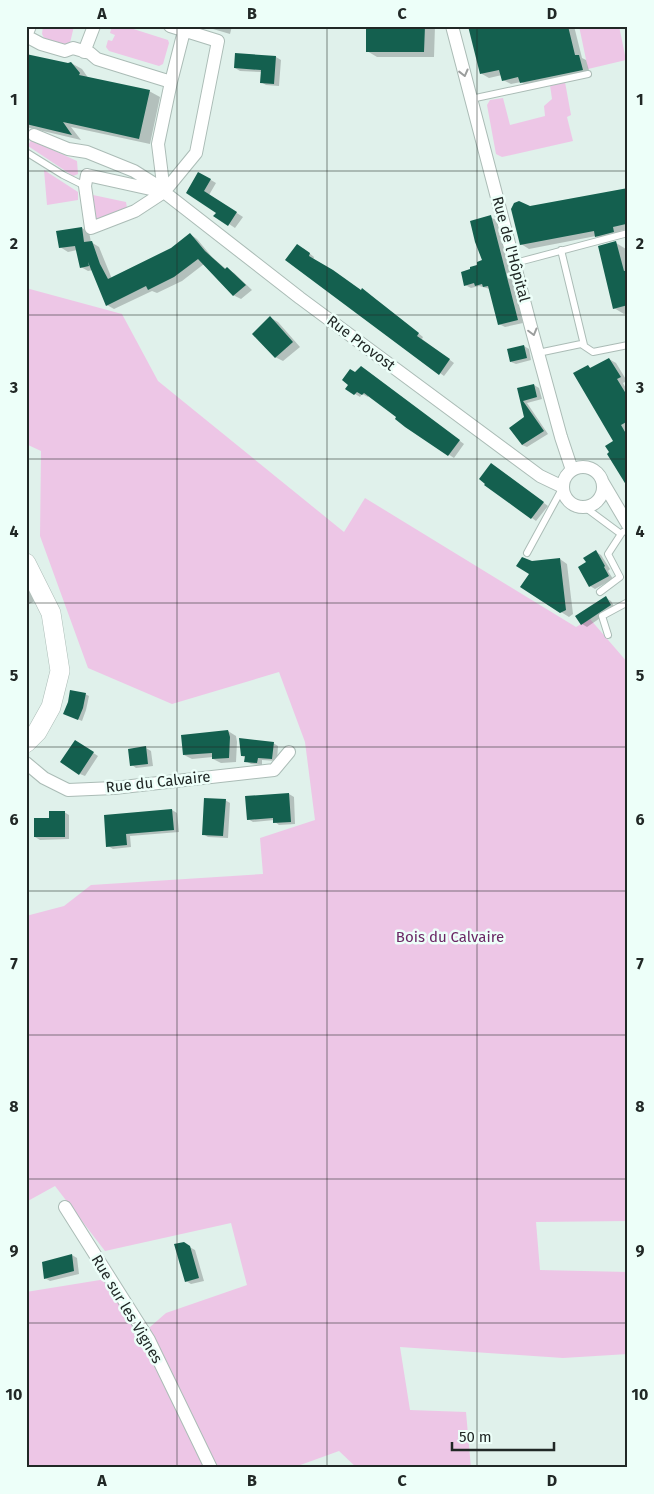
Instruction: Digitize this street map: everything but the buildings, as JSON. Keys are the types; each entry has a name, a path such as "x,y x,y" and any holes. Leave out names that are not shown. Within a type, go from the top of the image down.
{"main road":[{"path":"26,563 51,613 60,671 52,707 37,732 26,743"}],"street":[{"path":"30,26 26,36 41,44 65,50 74,48 90,53 97,59 171,82"},
{"path":"84,52 94,26"},
{"path":"164,192 87,175 85,186 91,228 135,211 164,192 196,153 218,41 170,26"},
{"name":"Rue de l'Hôpital","path":"452,26 538,354 572,470"},
{"path":"164,192 158,144 184,31"},
{"name":"Rue Provost","path":"34,135 68,149 87,152 134,171 161,188 300,298 540,476 563,487"},
{"path":"586,467 598,474 625,526 609,508 572,504 567,500 563,487 567,475 572,470 586,467"},
{"path":"589,506 598,501 602,495 602,480"},
{"name":"Rue du Calvaire","path":"26,763 44,778 68,790 114,788 274,770 289,752"},
{"name":"Rue sur les Vignes","path":"65,1207 149,1340 211,1468"}],"lane":[{"path":"471,99 588,74"},
{"path":"26,152 85,186"},
{"path":"515,263 628,233"},
{"path":"561,250 584,345"},
{"path":"538,354 580,344 593,352 628,345"},
{"path":"527,552 563,487"},
{"path":"600,592 620,577 608,554 625,526"},
{"path":"608,635 602,616 628,602"}],"green space":[{"path":"43,26 74,26 70,43 66,45 44,38 42,34"},
{"path":"112,26 124,26 168,40 169,43 163,64 159,66 109,51 106,47 108,40 112,41 115,35 110,33"},
{"path":"579,26 619,26 626,60 588,69"},
{"path":"565,82 571,115 567,117 573,141 502,157 496,154 487,105 490,100 503,98 510,125 545,116 544,106 552,99 550,85"},
{"path":"31,140 77,161 78,174 73,176 28,146"},
{"path":"44,170 78,192 78,200 47,205"},
{"path":"91,196 126,202 127,208 95,223"},
{"name":"Bois du Calvaire","path":"26,288 122,314 158,381 344,532 365,498 576,627 590,619 628,663 628,1221 536,1222 540,1270 628,1272 628,1354 563,1358 400,1347 410,1410 466,1412 471,1468 357,1468 339,1451 292,1468 26,1468 26,1292 105,1280 142,1334 166,1313 247,1285 231,1223 105,1251 55,1186 26,1202 26,916 64,906 91,885 263,874 260,838 315,820 305,742 279,672 172,704 88,668 40,536 41,451 26,444"}]}
